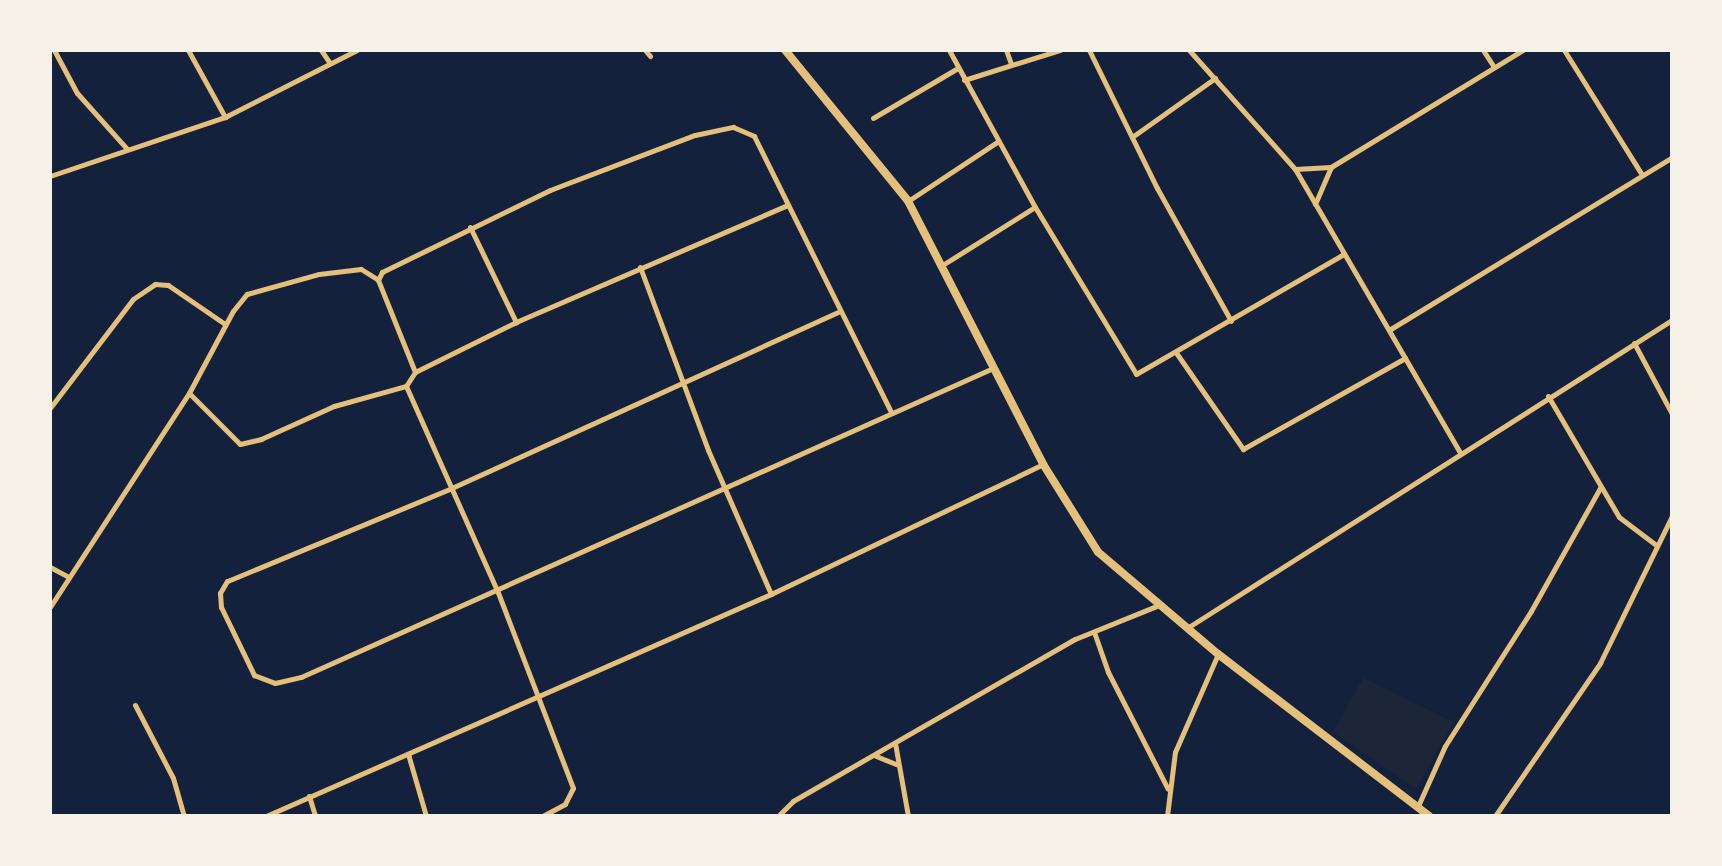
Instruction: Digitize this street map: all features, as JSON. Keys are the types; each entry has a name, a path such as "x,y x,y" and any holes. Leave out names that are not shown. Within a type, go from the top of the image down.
{"street":[{"path":"54,50 78,93 127,148"},
{"path":"188,50 225,117"},
{"path":"322,50 329,62"},
{"path":"50,176 225,117 356,50"},
{"path":"784,50 908,202 944,264 1042,464 1098,552 1218,654 1429,816"},
{"path":"949,50 1035,207 1136,374 1177,354 1344,254"},
{"path":"1006,50 1011,64"},
{"path":"964,80 1060,50"},
{"path":"1089,50 1231,321"},
{"path":"1190,50 1295,169 1460,453"},
{"path":"1483,50 1494,67"},
{"path":"1295,169 1331,167 1523,50"},
{"path":"1564,50 1642,176"},
{"path":"873,118 958,68"},
{"path":"1132,137 1214,78"},
{"path":"378,280 401,260 550,190 648,157 695,135 733,127 754,136 838,312 891,412"},
{"path":"908,202 998,142"},
{"path":"1388,330 1672,157"},
{"path":"1315,204 1331,167"},
{"path":"189,392 240,444 292,428 334,406 406,386 415,372 516,322 788,205"},
{"path":"944,264 1035,207"},
{"path":"470,227 516,322"},
{"path":"640,267 680,381 771,594"},
{"path":"50,607 189,392 225,324 241,301 255,291 361,269 378,280 415,372"},
{"path":"50,408 134,299 155,284 168,285 225,324"},
{"path":"838,312 452,488 227,582 220,592 220,607 254,675 276,683 301,677 994,368"},
{"path":"1186,628 1672,320"},
{"path":"1634,343 1672,414"},
{"path":"1177,354 1242,448 1405,358"},
{"path":"406,386 496,590 573,788 565,804 542,816"},
{"path":"1548,396 1619,517 1656,545"},
{"path":"266,816 771,594 1042,464"},
{"path":"1417,808 1445,746 1531,611 1600,488"},
{"path":"1495,816 1600,663 1672,516"},
{"path":"50,566 69,578"},
{"path":"778,816 793,801 1094,632 1159,605"},
{"path":"1094,632 1108,672 1168,789"},
{"path":"1167,816 1174,752 1218,654"},
{"path":"135,705 173,778 184,816"},
{"path":"895,743 908,816"},
{"path":"408,754 426,816"},
{"path":"873,756 896,764"},
{"path":"308,796 316,816"}],"shaded area":[{"path":"1363,678 1454,722 1416,789 1333,732"}]}
